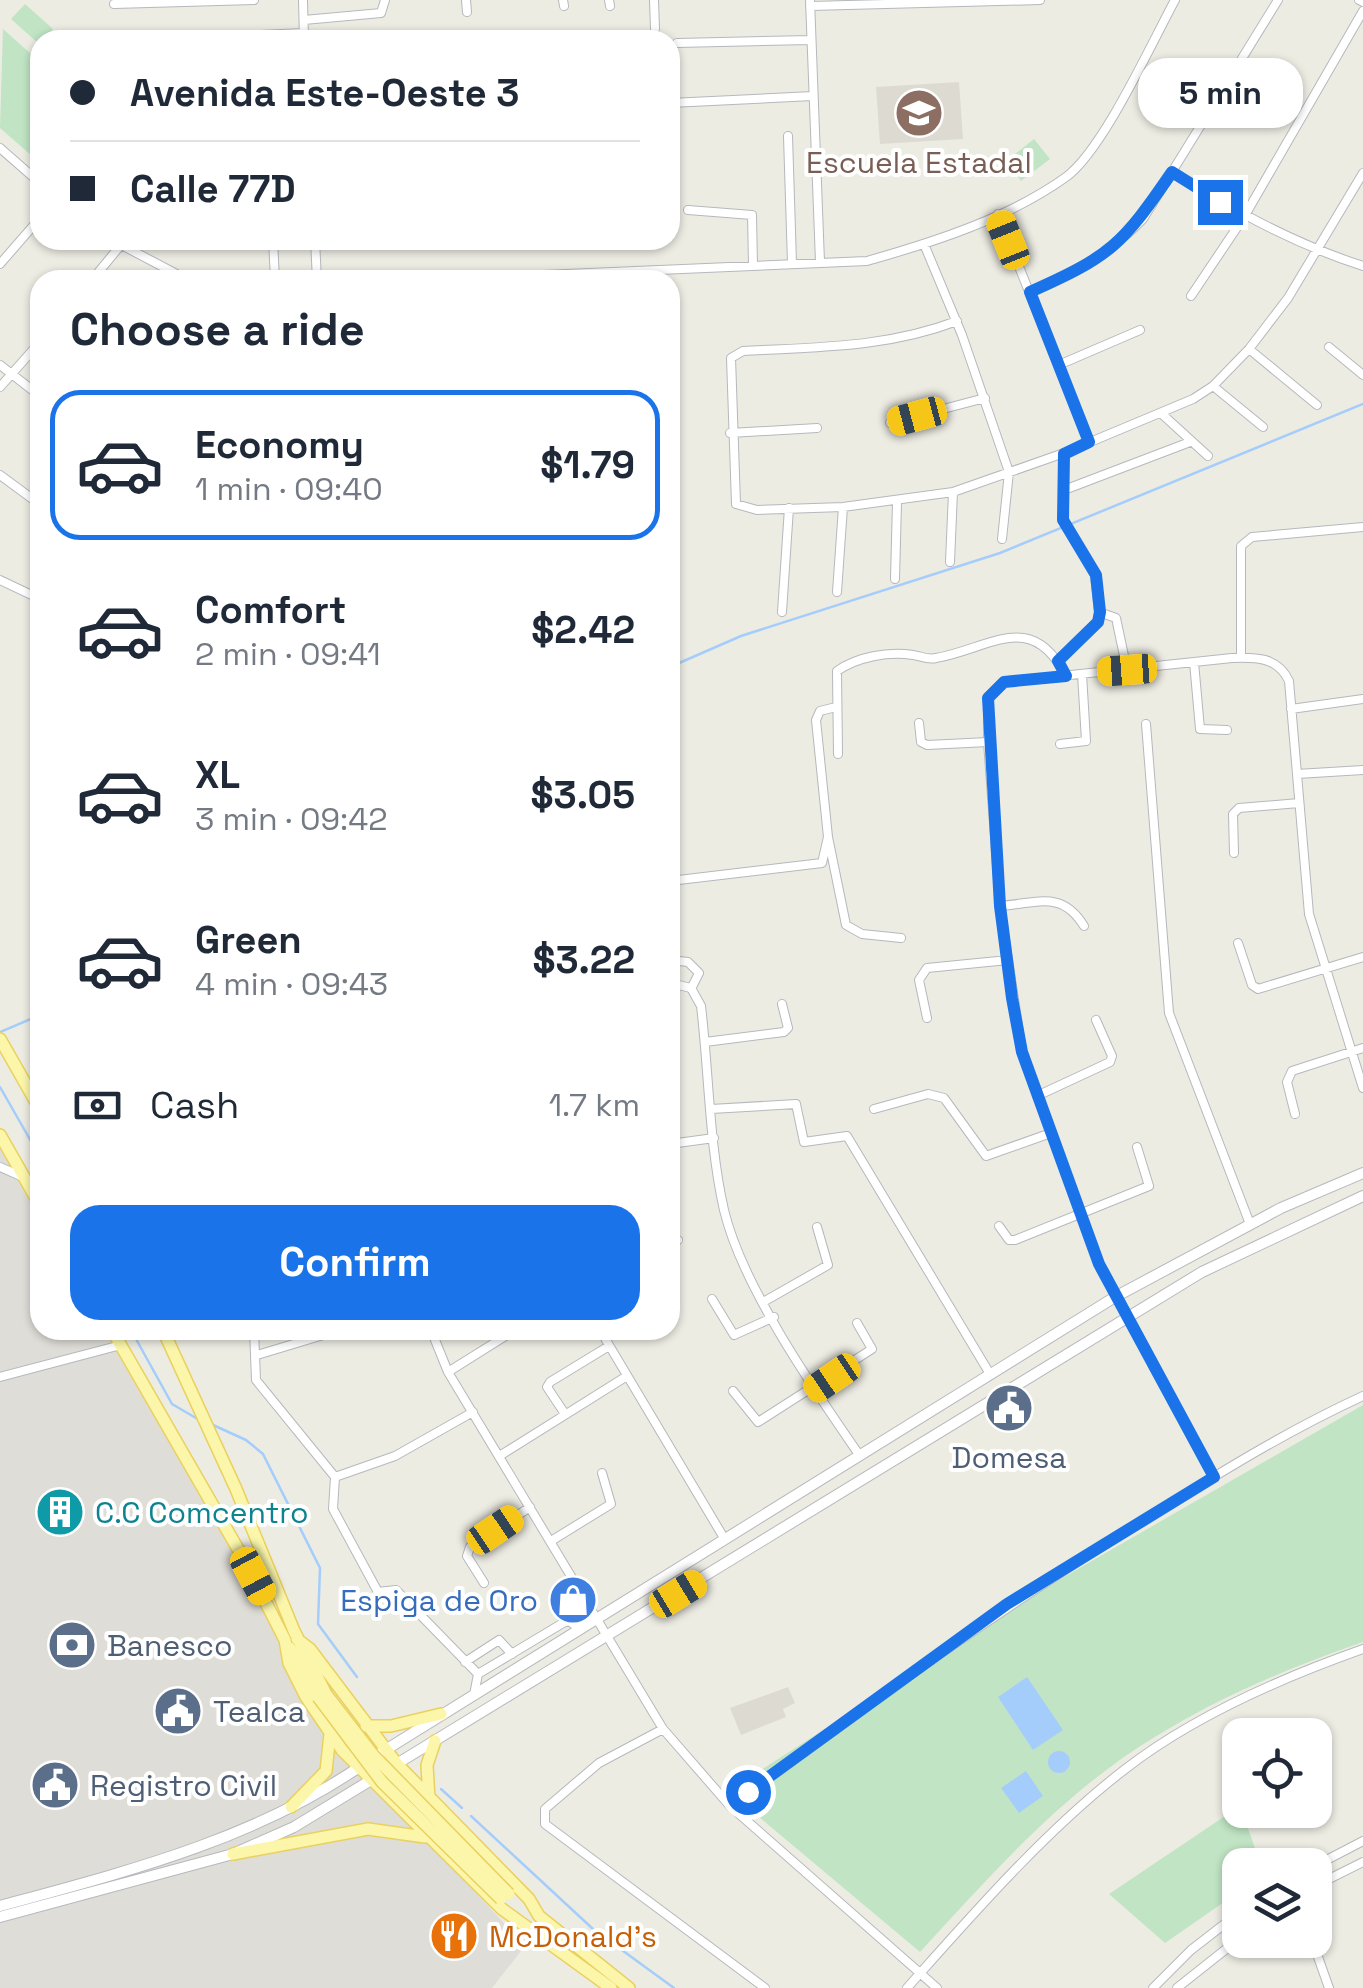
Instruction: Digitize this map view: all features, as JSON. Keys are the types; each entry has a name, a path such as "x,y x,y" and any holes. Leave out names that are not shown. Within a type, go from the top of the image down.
{"main road":[{"path":"1,1040 30,1091"},
{"path":"0,1135 30,1187"},
{"path":"0,1906 139,1867 291,1807 1115,1297 1250,1224 1363,1173"},
{"path":"233,1854 294,1828 1202,1272 1363,1196"},
{"path":"117,1340 322,1695 382,1782 611,1988"},
{"path":"168,1340 216,1445 291,1639 289,1663 330,1734 370,1781 502,1909 536,1922 628,1988"},
{"path":"291,1639 310,1649 397,1764 529,1900 536,1922"},
{"path":"366,1726 392,1726 441,1714"},
{"path":"291,1807 326,1771 330,1734"},
{"path":"429,1799 426,1765 435,1741"},
{"path":"0,1918 233,1854 368,1829 430,1838"},
{"path":"158,1875 204,1842"}],"street":[{"path":"114,4 254,0"},
{"path":"303,0 304,30"},
{"path":"304,20 381,13 385,0"},
{"path":"466,0 467,12"},
{"path":"654,0 655,28"},
{"path":"820,262 810,3 1040,0"},
{"path":"645,270 867,261 924,244 998,214 1067,176 1088,153 1176,0"},
{"path":"1030,292 1083,268 1115,248 1143,219 1278,0"},
{"path":"1191,296 1244,216 1363,11"},
{"path":"680,44 811,40"},
{"path":"680,103 813,96"},
{"path":"788,136 792,264"},
{"path":"0,148 30,174"},
{"path":"1172,172 1244,216 1317,252 1363,266"},
{"path":"957,321 912,338 869,346 742,351 731,358 734,497 744,509 897,503 953,492 1064,454 1162,414 1213,386 1249,349 1317,252 1362,177"},
{"path":"688,210 752,215 753,265"},
{"path":"998,214 1089,442"},
{"path":"0,264 30,230"},
{"path":"924,244 957,321 1010,472 1002,539"},
{"path":"130,250 169,270"},
{"path":"1061,364 1140,330"},
{"path":"1329,347 1363,375"},
{"path":"1249,349 1317,405"},
{"path":"0,387 30,353"},
{"path":"1354,367 1363,356"},
{"path":"0,366 30,389"},
{"path":"1213,386 1263,428"},
{"path":"890,423 985,398"},
{"path":"1162,414 1208,456"},
{"path":"730,432 817,428"},
{"path":"1064,490 1190,442"},
{"path":"1058,661 1098,622 1100,612 1096,575 1063,520 1064,454"},
{"path":"0,475 30,497"},
{"path":"950,562 953,492"},
{"path":"894,579 897,503"},
{"path":"838,592 843,507"},
{"path":"782,612 789,508"},
{"path":"1241,658 1241,546 1252,537 1363,528"},
{"path":"0,580 30,594"},
{"path":"1100,612 1116,618 1127,670"},
{"path":"838,754 836,671 876,656 938,658 980,642 1012,637 1042,645 1066,676"},
{"path":"1214,1477 1115,1297 1022,1052 1000,906 988,742 988,698 995,688 1004,682 1241,658 1270,660 1284,670 1292,709 1309,914 1363,1088"},
{"path":"1194,662 1200,729 1227,730"},
{"path":"1060,744 1086,742 1082,674"},
{"path":"1292,709 1363,699"},
{"path":"836,707 820,711 816,726 828,837 846,925 862,934 901,938"},
{"path":"919,722 921,742 927,744 988,742"},
{"path":"1146,724 1169,1012 1250,1224"},
{"path":"1296,774 1363,770"},
{"path":"1234,853 1233,814 1239,808 1299,804"},
{"path":"680,880 818,866 828,837"},
{"path":"1000,906 1057,901 1073,908 1084,926"},
{"path":"1238,943 1254,988 1363,956"},
{"path":"927,1018 919,980 926,968 1008,960"},
{"path":"680,961 688,962 699,973 691,988"},
{"path":"680,985 691,988 701,1006 724,1211 746,1273 814,1390 860,1456"},
{"path":"706,1042 784,1032 788,1028 782,1004"},
{"path":"1039,1095 1110,1062 1112,1056 1096,1020"},
{"path":"1295,1114 1287,1082 1292,1070 1363,1048"},
{"path":"874,1109 928,1094 944,1098 956,1109 980,1155 986,1156 1051,1134"},
{"path":"711,1109 796,1104 804,1142 846,1136 990,1374"},
{"path":"680,1143 714,1138"},
{"path":"999,1226 1009,1240 1015,1240 1149,1186 1138,1147"},
{"path":"0,1166 25,1178"},
{"path":"765,1302 828,1265 818,1227"},
{"path":"712,1299 734,1336 774,1317"},
{"path":"733,1391 758,1422 814,1390 872,1348 857,1323"},
{"path":"255,1340 256,1380 335,1478 333,1509 378,1592 396,1590 478,1674"},
{"path":"257,1354 305,1340"},
{"path":"434,1340 448,1372 663,1728 730,1806 936,1988"},
{"path":"448,1372 499,1340"},
{"path":"606,1340 724,1538"},
{"path":"0,1376 120,1346"},
{"path":"565,1414 547,1386 609,1346"},
{"path":"500,1454 627,1376"},
{"path":"730,1806 1007,1604 1304,1424 1363,1396"},
{"path":"335,1478 395,1456 473,1412"},
{"path":"551,1541 611,1504 602,1473"},
{"path":"484,1584 467,1556 470,1547 530,1506"},
{"path":"474,1695 478,1674 564,1623 569,1621 580,1629"},
{"path":"465,1662 499,1640 512,1654"},
{"path":"907,1988 1022,1865 1124,1770 1252,1694 1363,1649"},
{"path":"663,1728 599,1764 545,1810 546,1824 766,1988"},
{"path":"1332,1857 1363,1841"},
{"path":"1332,1878 1363,1862"},
{"path":"1153,1988 1222,1926"},
{"path":"1176,1988 1222,1952"},
{"path":"1318,1958 1328,1988"}],"shaded area":[{"name":"Escuela Estadal","path":"959,82 963,139 880,144 876,87"},
{"path":"0,1135 30,1188 30,1340 118,1340 242,1556 330,1734 525,1946 492,1988 0,1988"},
{"path":"788,1687 795,1703 783,1709 786,1717 741,1735 730,1708"}],"green space":[{"path":"25,4 53,29 30,30 30,36 11,19"},
{"path":"3,29 30,53 30,154 0,128"},
{"path":"1034,139 1050,159 1021,181 1006,161"},
{"path":"1363,1405 1363,1642 1229,1696 1135,1750 1080,1791 1031,1835 920,1952 728,1791 1043,1589"},
{"path":"1222,1818 1222,1828 1248,1828 1255,1848 1222,1848 1222,1903 1165,1943 1109,1894"}],"water":[{"path":"1027,1677 1063,1730 1033,1750 998,1697"},
{"path":"1059,1751 1067,1754 1067,1770 1059,1773 1051,1770 1048,1762 1051,1754"},
{"path":"1026,1771 1043,1796 1019,1813 1001,1788"}],"waterway":[{"path":"680,663 741,636 1000,553 1363,404"},
{"path":"0,1032 30,1019"},
{"path":"0,1087 30,1140"},
{"path":"137,1340 172,1404 201,1421"},
{"path":"213,1425 246,1440 263,1454 320,1568 318,1624 357,1677"},
{"path":"441,1789 462,1808"},
{"path":"471,1816 593,1929 674,1988"}],"place":[{"name":"Escuela Estadal","path":"919,113"},
{"name":"Domesa","path":"1009,1408"},
{"name":"C.C Comcentro","path":"60,1512"},
{"name":"Espiga de Oro","path":"573,1600"},
{"name":"Banesco","path":"72,1645"},
{"name":"Tealca","path":"178,1711"},
{"name":"Registro Civil","path":"55,1785"},
{"name":"McDonald's","path":"454,1936"}],"route":[{"path":"748,1792 880,1692 1007,1604 1214,1477 1099,1264 1022,1052 1000,906 988,698 1004,682 1066,676 1058,661 1098,622 1100,612 1096,575 1063,520 1064,454 1089,442 1030,292 1083,268 1115,248 1143,219 1172,172 1220,202"}]}
